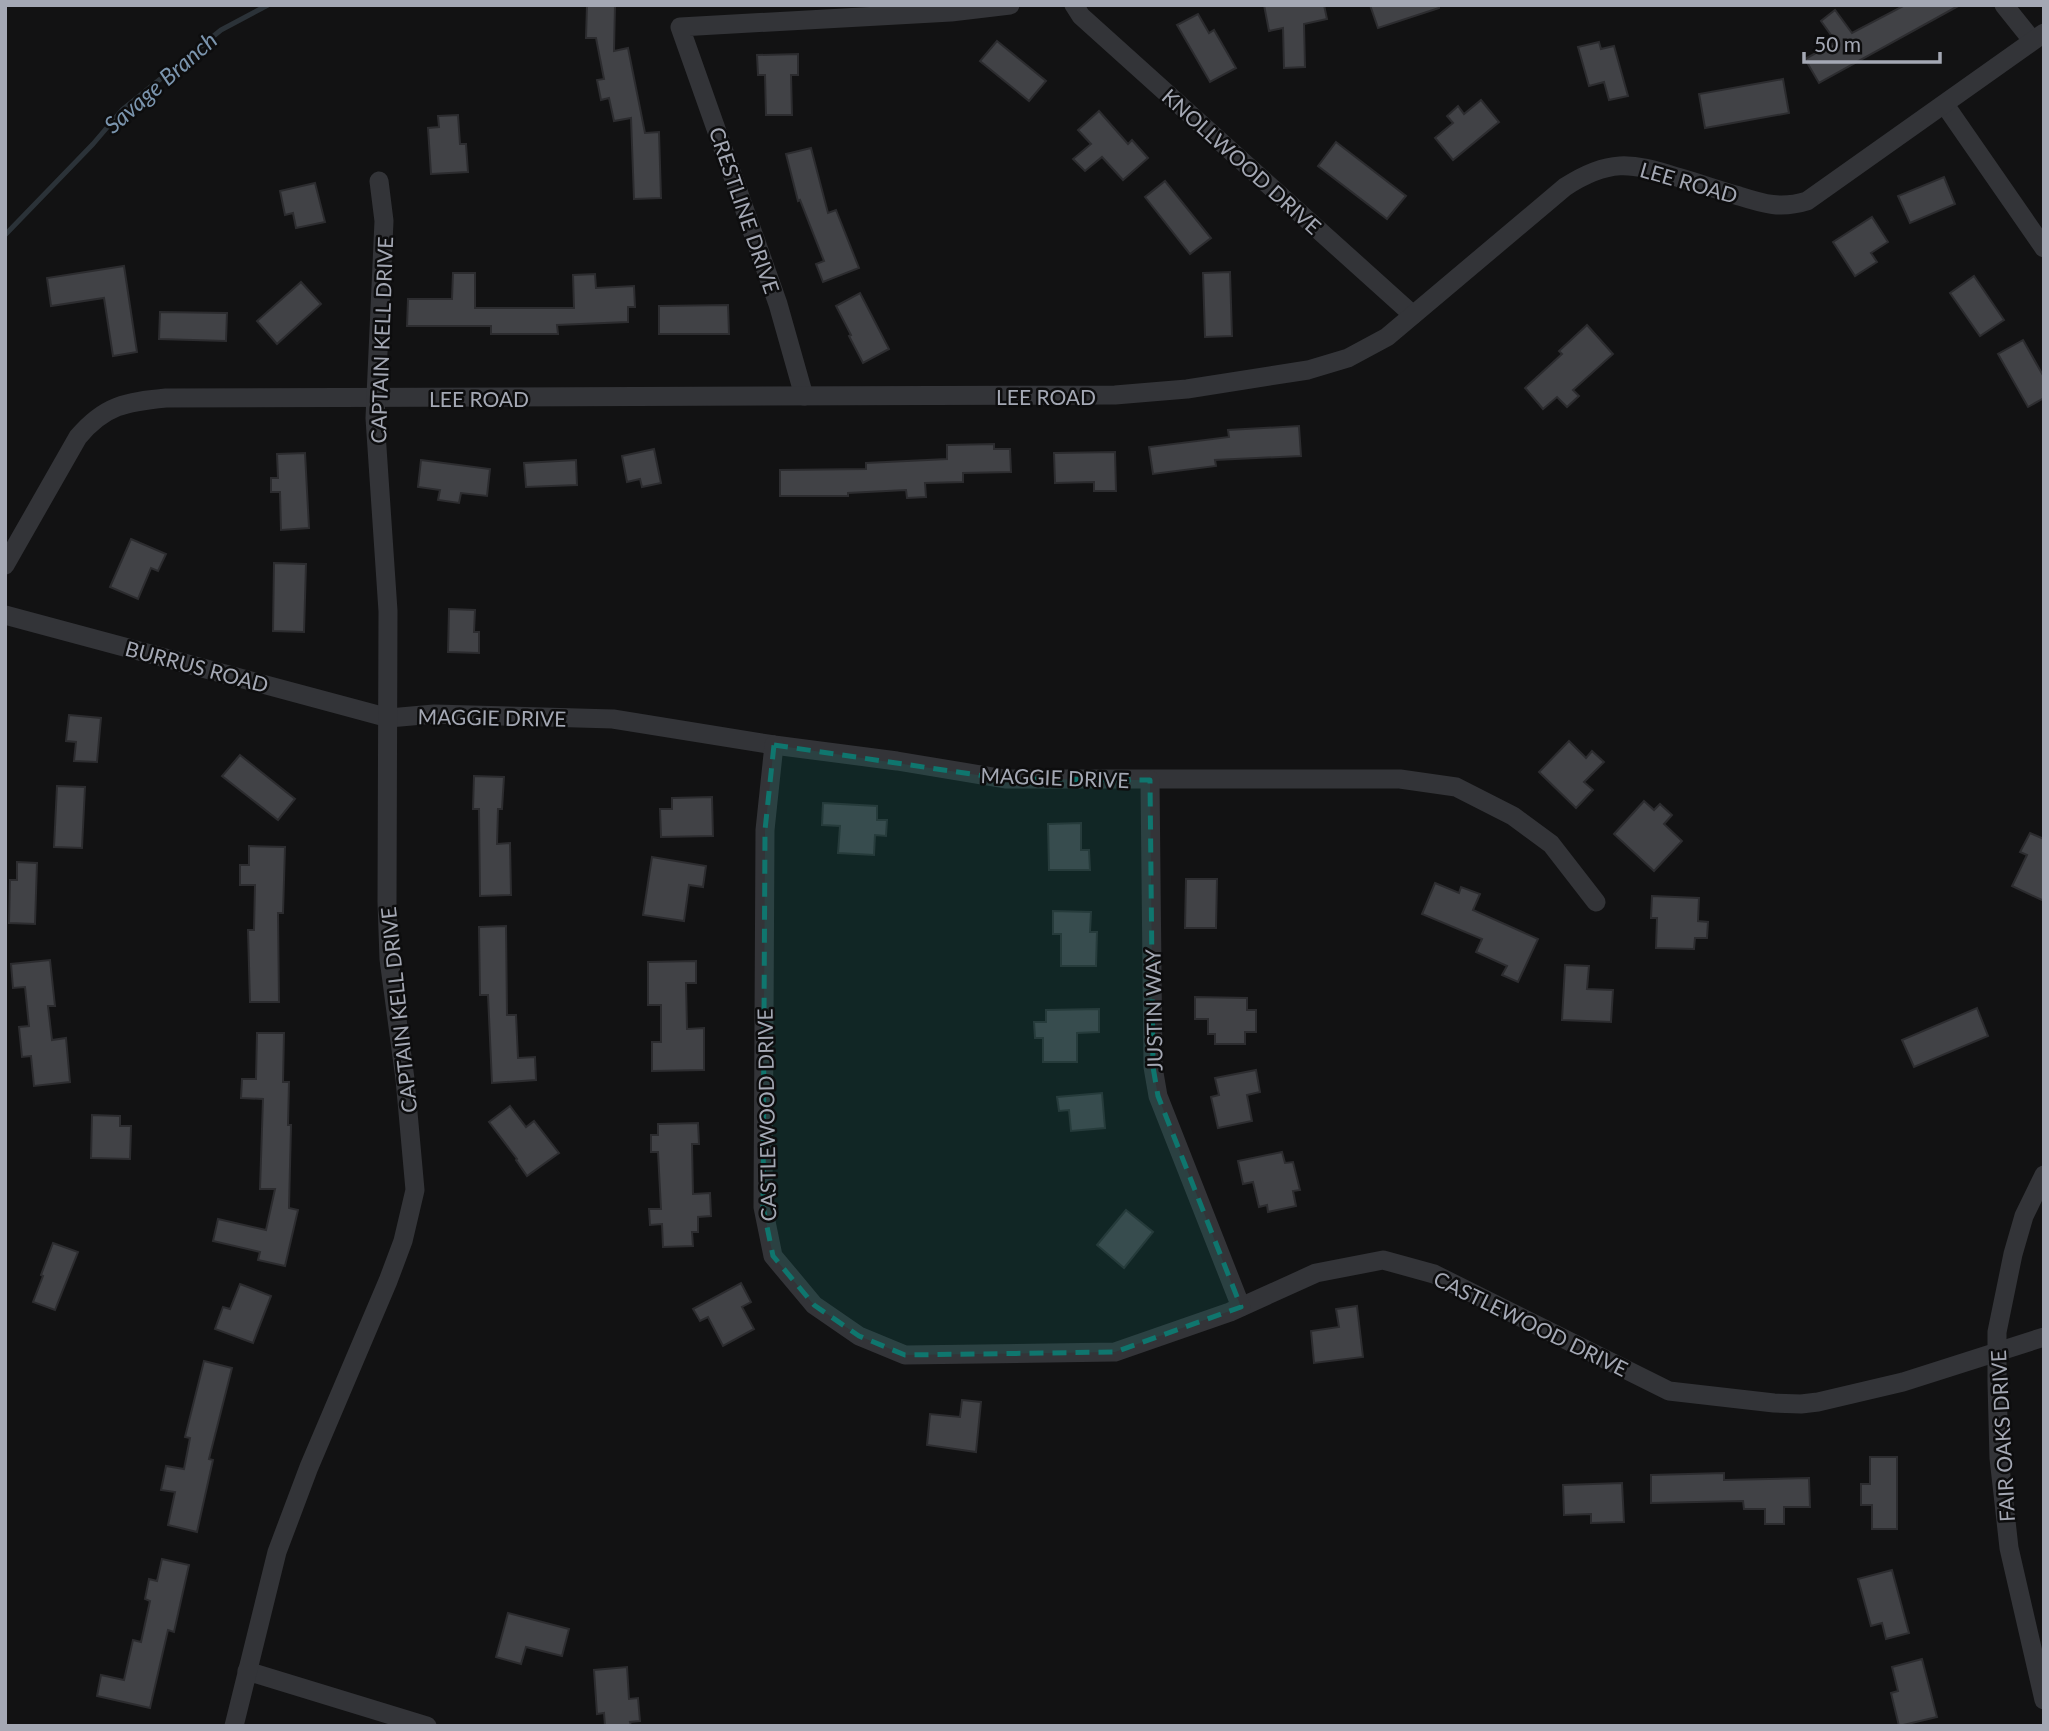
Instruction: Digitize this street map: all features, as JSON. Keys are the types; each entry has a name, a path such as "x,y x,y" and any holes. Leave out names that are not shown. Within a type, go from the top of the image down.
{"street":[{"name":"CRESTLINE DRIVE","path":"804,396 778,304 680,27 951,12 1010,5"},
{"name":"KNOLLWOOD DRIVE","path":"1074,5 1081,16 1413,315"},
{"path":"2004,5 2038,36"},
{"name":"LEE ROAD","path":"5,565 78,437 92,421 117,406 134,401 166,398 1115,395 1187,389 1308,370 1348,358 1387,337 1579,177 1617,165 1644,166 1755,202 1790,206 1807,201 2038,36"},
{"path":"1945,105 2044,248"},
{"name":"CAPTAIN KELL DRIVE","path":"234,1726 277,1552 309,1467 388,1281 402,1241 415,1189 405,1079 389,959 388,611 375,418 384,221 379,181"},
{"name":"BURRUS ROAD","path":"5,614 389,718"},
{"name":"MAGGIE DRIVE","path":"389,718 434,713 613,719 1005,779 1400,779 1456,787 1513,816 1551,844 1596,902"},
{"name":"CASTLEWOOD DRIVE","path":"774,745 765,830 763,1206 773,1256 814,1305 859,1336 905,1355 1115,1352 1241,1307 1316,1273 1383,1260 1434,1274 1670,1391 1774,1403 1818,1402 1903,1382 2044,1337"},
{"name":"JUSTIN WAY","path":"1150,780 1153,1067 1158,1096 1241,1307"},
{"name":"FAIR OAKS DRIVE","path":"2044,1175 2024,1216 1997,1332 1999,1458 2009,1548 2044,1700"},
{"path":"247,1671 427,1726"}],"highlighted area":[{"path":"774,745 1005,779 1150,780 1153,1067 1158,1096 1241,1307 1115,1352 905,1355 859,1336 814,1305 773,1256 763,1207 765,830"}],"building":[{"path":"587,5 615,5 614,51 628,48 645,133 659,132 661,198 634,199 631,118 614,121 609,98 601,100 597,80 604,79 596,38 586,38"},
{"path":"1264,5 1324,5 1327,19 1304,24 1305,67 1284,68 1283,28 1269,31"},
{"path":"1370,5 1439,5 1439,8 1378,28"},
{"path":"1905,5 1960,5 1819,83 1805,59 1836,42 1821,21 1835,10 1852,33"},
{"path":"1198,14 1209,33 1214,30 1236,68 1210,82 1177,25"},
{"path":"997,41 1046,81 1029,101 980,61"},
{"path":"1599,42 1601,49 1614,46 1628,96 1609,100 1604,82 1589,86 1578,47"},
{"path":"798,54 798,75 791,75 792,115 766,115 765,75 758,75 757,55"},
{"path":"1783,79 1789,113 1705,128 1699,94"},
{"path":"1481,100 1499,122 1453,160 1435,138 1453,123 1447,116 1458,106 1464,114"},
{"path":"1099,111 1128,144 1132,140 1148,158 1123,180 1102,157 1085,171 1073,159 1091,144 1078,130"},
{"path":"458,115 460,144 466,144 468,172 431,174 428,128 439,127 438,116"},
{"path":"1336,142 1406,196 1387,219 1318,166"},
{"path":"811,148 828,213 836,210 859,268 823,282 816,264 824,261 800,200 798,201 786,154"},
{"path":"1944,177 1955,204 1910,223 1898,196"},
{"path":"1165,181 1211,238 1190,254 1145,197"},
{"path":"315,183 325,222 296,228 293,213 285,215 280,191"},
{"path":"1872,217 1888,242 1871,253 1877,262 1855,276 1833,242"},
{"path":"124,266 137,352 113,356 104,298 51,306 47,278"},
{"path":"1230,272 1232,336 1205,337 1203,273"},
{"path":"453,273 475,273 475,308 574,308 573,275 595,274 596,288 634,286 635,307 628,307 628,322 557,325 558,334 491,334 491,326 407,326 408,299 452,299"},
{"path":"1974,276 2004,320 1980,336 1950,293"},
{"path":"301,282 321,304 277,344 257,321"},
{"path":"860,293 889,349 863,363 836,306"},
{"path":"728,305 729,334 659,334 659,306"},
{"path":"160,312 227,313 226,341 159,339"},
{"path":"1587,325 1613,354 1573,390 1579,396 1567,407 1557,397 1543,409 1525,388 1562,354 1559,351"},
{"path":"2023,340 2044,377 2044,398 2028,407 1998,354"},
{"path":"1299,426 1301,456 1215,460 1216,466 1153,474 1149,447 1229,437 1228,430"},
{"path":"994,444 994,449 1010,449 1011,472 963,473 963,482 925,483 926,497 907,498 906,490 848,493 848,496 780,496 780,470 866,469 866,463 947,459 947,445"},
{"path":"654,449 661,483 642,487 640,479 627,482 622,456"},
{"path":"1115,452 1116,491 1094,491 1094,482 1055,483 1054,453"},
{"path":"305,453 309,528 281,530 280,492 271,492 271,478 278,478 277,454"},
{"path":"421,460 490,469 487,496 461,493 459,503 438,500 440,490 418,487"},
{"path":"576,460 577,485 526,487 524,463"},
{"path":"131,539 166,554 158,571 151,568 138,599 110,587"},
{"path":"274,563 306,564 304,632 273,631"},
{"path":"449,609 475,610 474,632 479,632 479,653 448,652"},
{"path":"69,715 101,718 97,762 74,761 76,742 66,741"},
{"path":"1569,741 1586,758 1592,751 1604,762 1584,782 1593,790 1576,808 1539,772"},
{"path":"240,755 295,799 278,820 222,776"},
{"path":"474,776 504,777 502,809 498,809 497,844 510,843 511,895 480,896 479,809 473,809"},
{"path":"57,786 85,787 82,848 54,847"},
{"path":"712,797 713,836 661,837 660,809 672,809 672,798"},
{"path":"1644,801 1654,810 1660,804 1672,815 1664,824 1682,841 1654,871 1614,834"},
{"path":"823,803 877,806 877,820 887,820 886,836 875,835 874,855 838,853 840,826 822,825"},
{"path":"1081,823 1081,850 1089,850 1090,870 1049,870 1048,824"},
{"path":"2030,833 2044,839 2044,901 2012,886 2027,855 2020,852"},
{"path":"249,846 285,847 283,913 278,913 279,1002 250,1002 248,930 254,930 255,885 240,885 240,865 249,865"},
{"path":"652,857 706,866 703,887 689,885 684,921 643,915"},
{"path":"17,862 37,863 35,924 9,923 10,880 17,880"},
{"path":"1186,879 1217,879 1216,928 1185,928"},
{"path":"1435,883 1459,893 1461,887 1480,894 1473,910 1538,939 1518,982 1502,975 1507,966 1476,952 1482,939 1422,914"},
{"path":"1652,896 1699,898 1698,921 1708,922 1707,938 1695,938 1694,949 1656,948 1657,918 1651,918"},
{"path":"1053,911 1091,912 1090,932 1097,932 1096,966 1061,966 1061,934 1053,934"},
{"path":"506,926 507,1015 516,1015 518,1058 535,1057 536,1080 492,1083 488,995 480,995 479,927"},
{"path":"50,960 55,1006 48,1006 52,1040 66,1038 70,1082 34,1086 31,1056 22,1057 19,1027 29,1026 25,987 13,988 11,964"},
{"path":"696,961 696,983 686,983 687,1029 704,1028 704,1070 652,1071 652,1042 661,1042 661,1005 648,1005 648,962"},
{"path":"1565,965 1589,966 1587,989 1613,990 1611,1022 1562,1020"},
{"path":"1195,997 1247,998 1247,1010 1256,1010 1256,1032 1245,1032 1245,1044 1215,1044 1215,1034 1208,1034 1208,1019 1195,1019"},
{"path":"1977,1008 1988,1036 1914,1067 1902,1040"},
{"path":"1099,1009 1099,1032 1077,1033 1077,1062 1043,1062 1043,1038 1035,1038 1034,1022 1046,1022 1046,1010"},
{"path":"257,1033 284,1033 283,1082 289,1082 288,1125 291,1125 289,1208 298,1210 285,1266 258,1260 260,1252 213,1241 218,1219 266,1230 275,1189 260,1189 263,1099 241,1098 242,1079 256,1079"},
{"path":"1256,1070 1260,1092 1247,1095 1252,1121 1218,1128 1211,1097 1219,1095 1215,1078"},
{"path":"1102,1093 1105,1128 1071,1131 1069,1110 1059,1111 1057,1097"},
{"path":"510,1106 526,1127 534,1121 559,1153 527,1176 489,1122"},
{"path":"92,1115 120,1116 120,1126 131,1126 130,1159 91,1158"},
{"path":"698,1123 699,1144 692,1144 693,1194 710,1193 711,1216 698,1217 698,1232 692,1232 693,1246 663,1247 662,1224 650,1225 649,1209 661,1209 658,1152 651,1152 651,1135 658,1135 658,1124"},
{"path":"1282,1152 1285,1163 1293,1162 1300,1190 1293,1191 1296,1206 1268,1212 1267,1205 1259,1207 1253,1182 1243,1184 1238,1161"},
{"path":"1126,1210 1153,1232 1124,1268 1097,1245"},
{"path":"53,1243 78,1252 55,1310 33,1302"},
{"path":"741,1283 751,1302 742,1307 754,1329 723,1346 708,1317 700,1321 693,1309"},
{"path":"240,1284 271,1296 253,1343 215,1329 223,1307 230,1309"},
{"path":"1357,1306 1363,1357 1314,1363 1311,1331 1339,1327 1336,1309"},
{"path":"204,1361 232,1368 209,1459 213,1460 197,1532 168,1525 175,1492 161,1490 166,1466 184,1469 190,1438 185,1437"},
{"path":"962,1400 981,1402 976,1452 927,1445 930,1414 960,1417"},
{"path":"1870,1457 1897,1457 1897,1529 1872,1529 1872,1505 1861,1505 1861,1484 1870,1484"},
{"path":"1724,1473 1724,1480 1809,1478 1810,1507 1784,1507 1784,1524 1765,1524 1765,1509 1744,1509 1743,1501 1651,1503 1651,1475"},
{"path":"1622,1483 1624,1522 1591,1523 1591,1514 1564,1515 1563,1485"},
{"path":"162,1559 189,1565 174,1632 168,1630 150,1708 97,1696 101,1675 124,1680 133,1640 141,1642 150,1601 145,1599 149,1579 157,1581"},
{"path":"1892,1570 1909,1633 1886,1639 1882,1623 1871,1626 1858,1579"},
{"path":"508,1613 569,1629 562,1656 526,1647 521,1664 496,1657"},
{"path":"1922,1659 1937,1717 1899,1726 1891,1693 1898,1691 1892,1667"},
{"path":"627,1667 629,1699 638,1698 640,1721 630,1722 631,1726 605,1726 604,1713 597,1714 594,1670"}],"waterway":[{"name":"Savage Branch","path":"5,235 122,110 221,30 268,5"}]}
